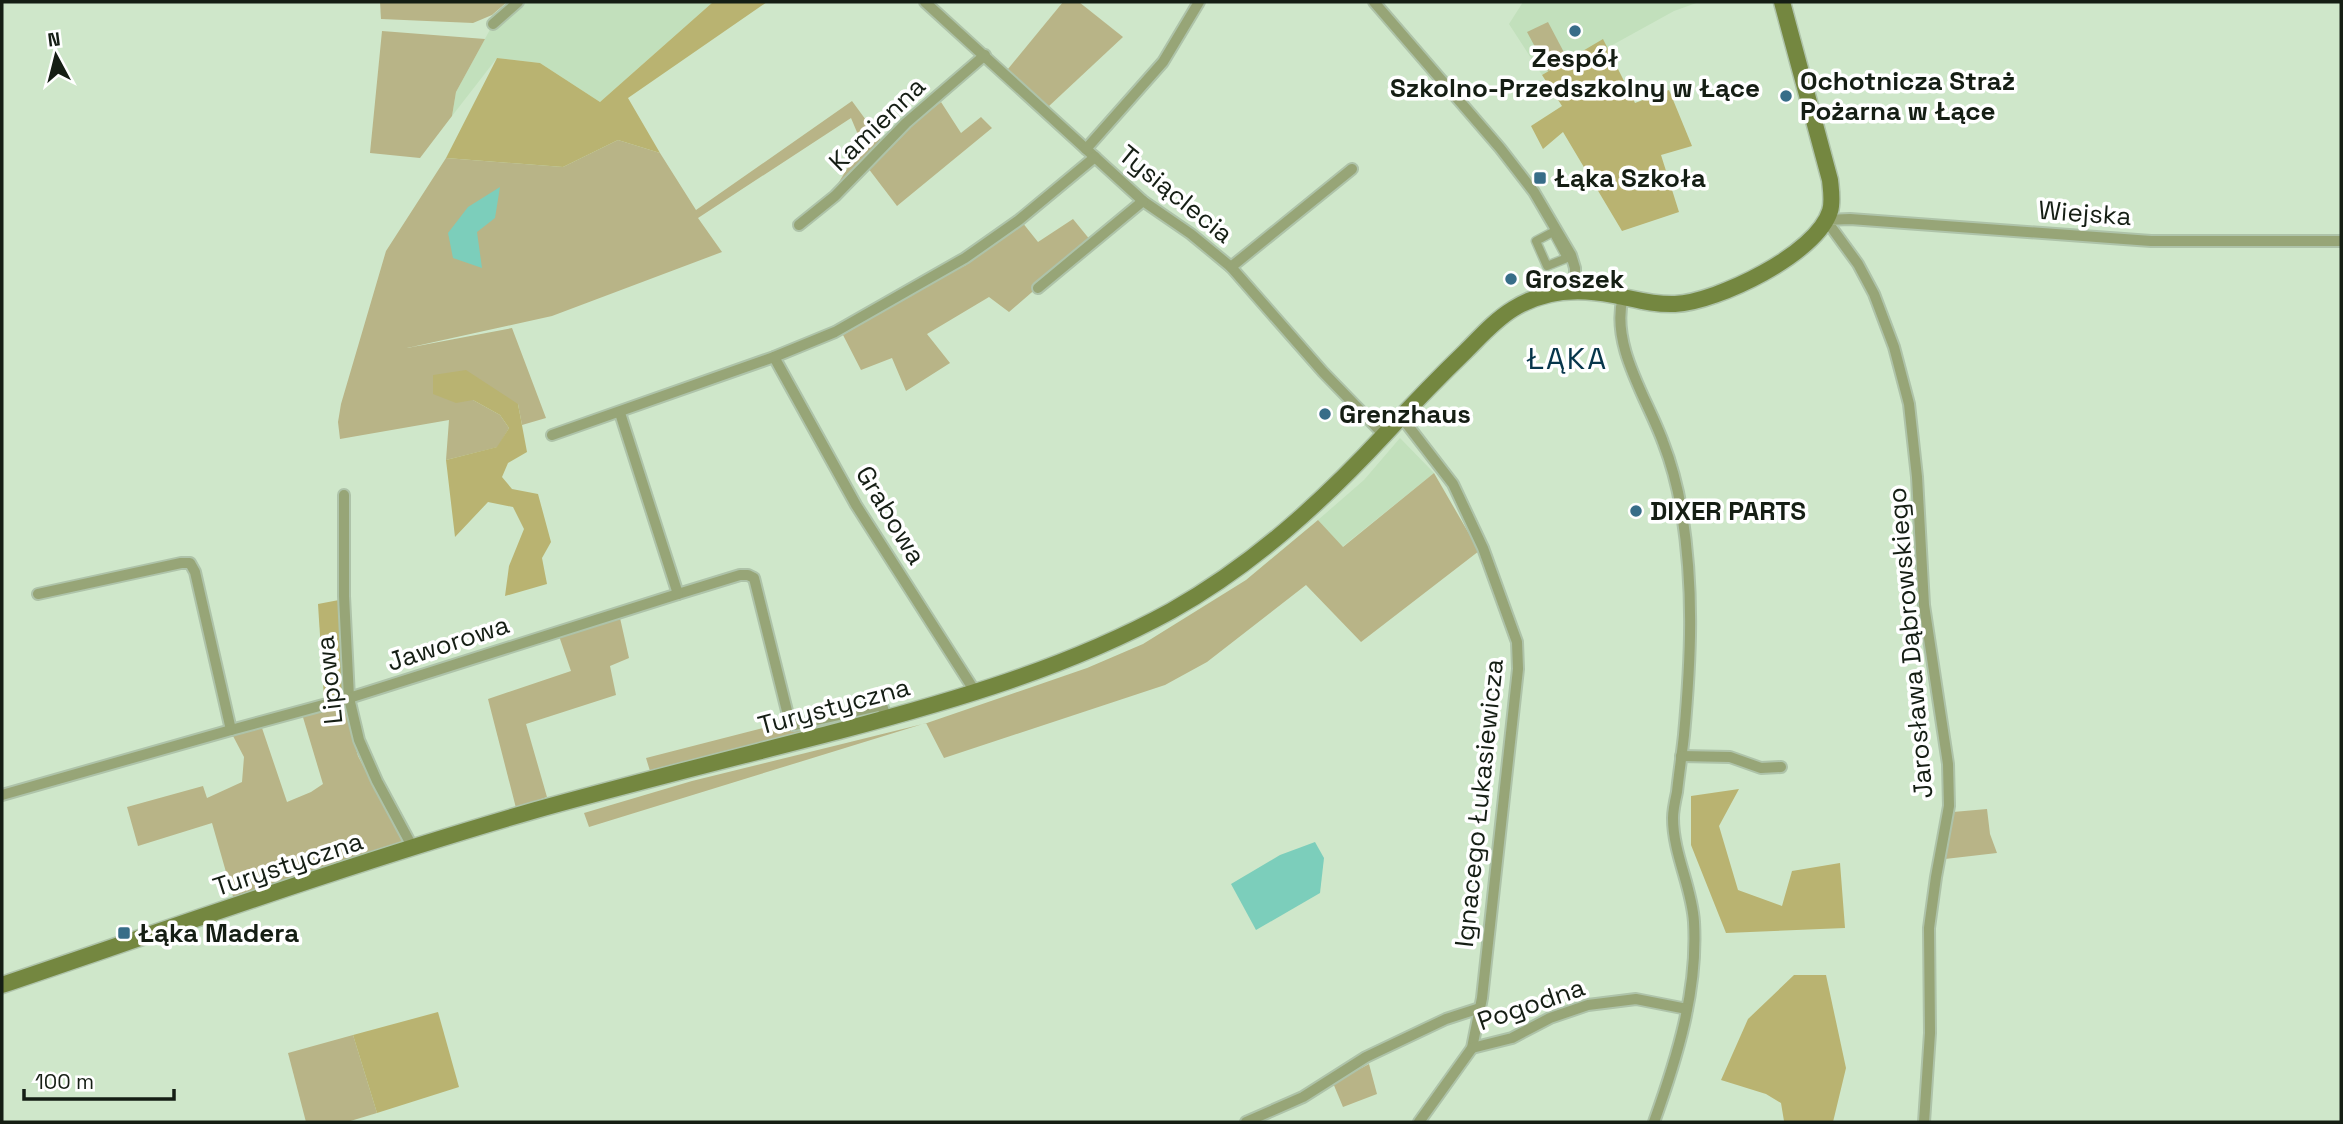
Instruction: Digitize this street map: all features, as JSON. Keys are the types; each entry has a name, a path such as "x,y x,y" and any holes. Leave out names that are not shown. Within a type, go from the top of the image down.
{"main road":[{"path":"1623,297 1669,305 1719,292 1749,280 1803,248 1826,220 1832,208 1830,180 1783,2"},
{"name":"Turystyczna","path":"2,985 413,848 538,810 976,693 1103,645 1169,612 1216,584 1289,530 1490,327 1512,309 1536,298 1575,291 1623,297"}],"street":[{"path":"493,24 518,2"},
{"name":"Tysiąclecia","path":"925,2 1143,201 1191,234 1231,267 1384,435"},
{"path":"1086,149 1163,62 1199,2"},
{"path":"1374,2 1500,148 1534,192 1572,255 1575,291"},
{"name":"Kamienna","path":"799,225 835,197 906,123 985,55"},
{"path":"552,435 774,357 835,332 965,258 1019,220 1095,157"},
{"path":"1231,267 1352,169"},
{"path":"1038,288 1143,201"},
{"name":"Wiejska","path":"1826,220 1850,219 2151,241 2341,241"},
{"name":"Jarosława Dąbrowskiego","path":"1826,220 1858,264 1874,294 1894,347 1909,404 1917,477 1924,605 1948,764 1949,806 1929,928 1930,1033 1924,1122"},
{"path":"1623,297 1619,321 1623,340 1674,473 1682,513 1692,605 1691,664 1682,756 1672,817 1676,848 1694,919 1694,971 1680,1045 1654,1122"},
{"name":"Grabowa","path":"774,357 856,505 976,693"},
{"path":"620,412 678,594"},
{"name":"Ignacego Łukasiewicza","path":"1400,418 1453,484 1483,548 1517,642 1518,669 1480,1008 1472,1048 1419,1122"},
{"name":"Lipowa","path":"344,495 344,596 349,698 359,740 377,781 413,848"},
{"path":"38,594 190,563 195,572 231,730"},
{"name":"Jaworowa","path":"2,795 349,698 740,575 754,578 789,719 794,725 882,705 886,718"},
{"path":"1682,756 1730,757 1761,768 1781,767"},
{"name":"Pogodna","path":"1472,1048 1512,1038 1550,1018 1588,1005 1636,999 1687,1009"},
{"path":"1246,1122 1303,1097 1366,1057 1446,1019 1480,1008"}],"shaded area":[{"path":"380,2 507,2 492,15 473,23 381,19"},
{"path":"518,2 713,2 600,102 540,63 497,58 452,116 456,92 493,24"},
{"path":"713,2 767,2 628,98 660,153 618,140 563,167 446,158 497,58 540,63 600,102"},
{"path":"1063,2 1079,2 1123,37 1048,107 1008,69"},
{"name":"Zespół Szkolno-Przedszkolny w Łące","path":"1523,2 1699,2 1674,11 1607,48 1603,40 1542,75 1509,24"},
{"path":"1548,22 1568,60 1548,71 1527,32"},
{"path":"382,31 485,39 456,92 452,116 420,158 370,153"},
{"path":"1603,39 1635,103 1669,90 1692,146 1661,155 1679,212 1622,231 1563,132 1543,149 1531,126 1562,106 1542,75"},
{"path":"852,101 885,146 941,102 961,133 981,117 992,128 897,206 868,168 833,192 862,144 851,118 698,218 722,252 552,316 407,348 512,328 546,418 522,425 518,404 473,400 500,415 509,428 498,447 446,460 449,420 340,439 338,422 341,404 386,251 446,158 563,167 618,140 660,153 696,210"},
{"path":"1073,219 1091,241 1009,312 989,297 927,334 950,363 906,391 892,358 861,370 843,335 966,265 1022,222 1038,242"},
{"path":"466,370 518,404 527,452 508,463 502,477 512,489 538,494 551,542 542,558 547,584 505,596 509,566 524,529 513,507 488,502 455,537 446,460 497,447 509,428 500,415 473,400 456,403 433,394 433,375"},
{"path":"1400,438 1434,473 1342,547 1318,520 1364,480"},
{"path":"1434,473 1479,551 1361,642 1306,585 1207,662 1165,685 944,758 926,723 1087,668 1143,644 1246,580 1318,520 1343,547"},
{"path":"339,600 345,693 324,698 318,604"},
{"path":"620,618 629,658 610,666 616,695 526,724 547,797 516,808 488,699 571,671 559,636"},
{"path":"343,704 358,756 403,843 234,900 212,823 138,846 127,807 203,786 207,798 242,782 244,757 233,736 262,728 287,802 323,784 302,714"},
{"path":"858,714 865,716 650,771 646,758 786,722 794,730"},
{"path":"922,724 589,827 584,813 692,781"},
{"path":"1739,789 1719,826 1738,890 1782,906 1792,871 1840,863 1845,928 1726,933 1691,845 1691,796"},
{"path":"1987,809 1990,834 1997,853 1945,859 1953,812"},
{"path":"1794,975 1826,975 1846,1068 1833,1122 1782,1122 1781,1103 1766,1094 1721,1080 1748,1019"},
{"path":"438,1012 459,1087 377,1113 353,1035"},
{"path":"353,1035 377,1113 347,1122 306,1122 288,1053"},
{"path":"1369,1064 1377,1094 1343,1107 1333,1083"}],"water":[{"path":"500,187 495,218 477,232 482,268 453,258 448,233 468,207"},
{"path":"1315,842 1324,858 1320,893 1256,930 1231,884 1280,855"}],"place":[{"name":"Zespół Szkolno-Przedszkolny w Łące","path":"1575,31"},
{"name":"Ochotnicza Straż Pożarna w Łące","path":"1786,96"},
{"name":"Łąka Szkoła","path":"1540,178"},
{"name":"Groszek","path":"1511,279"},
{"name":"Grenzhaus","path":"1325,414"},
{"name":"DIXER PARTS","path":"1636,511"},
{"name":"Łąka Madera","path":"124,933"}],"district":[{"name":"ŁĄKA","path":"1567,359"}]}
